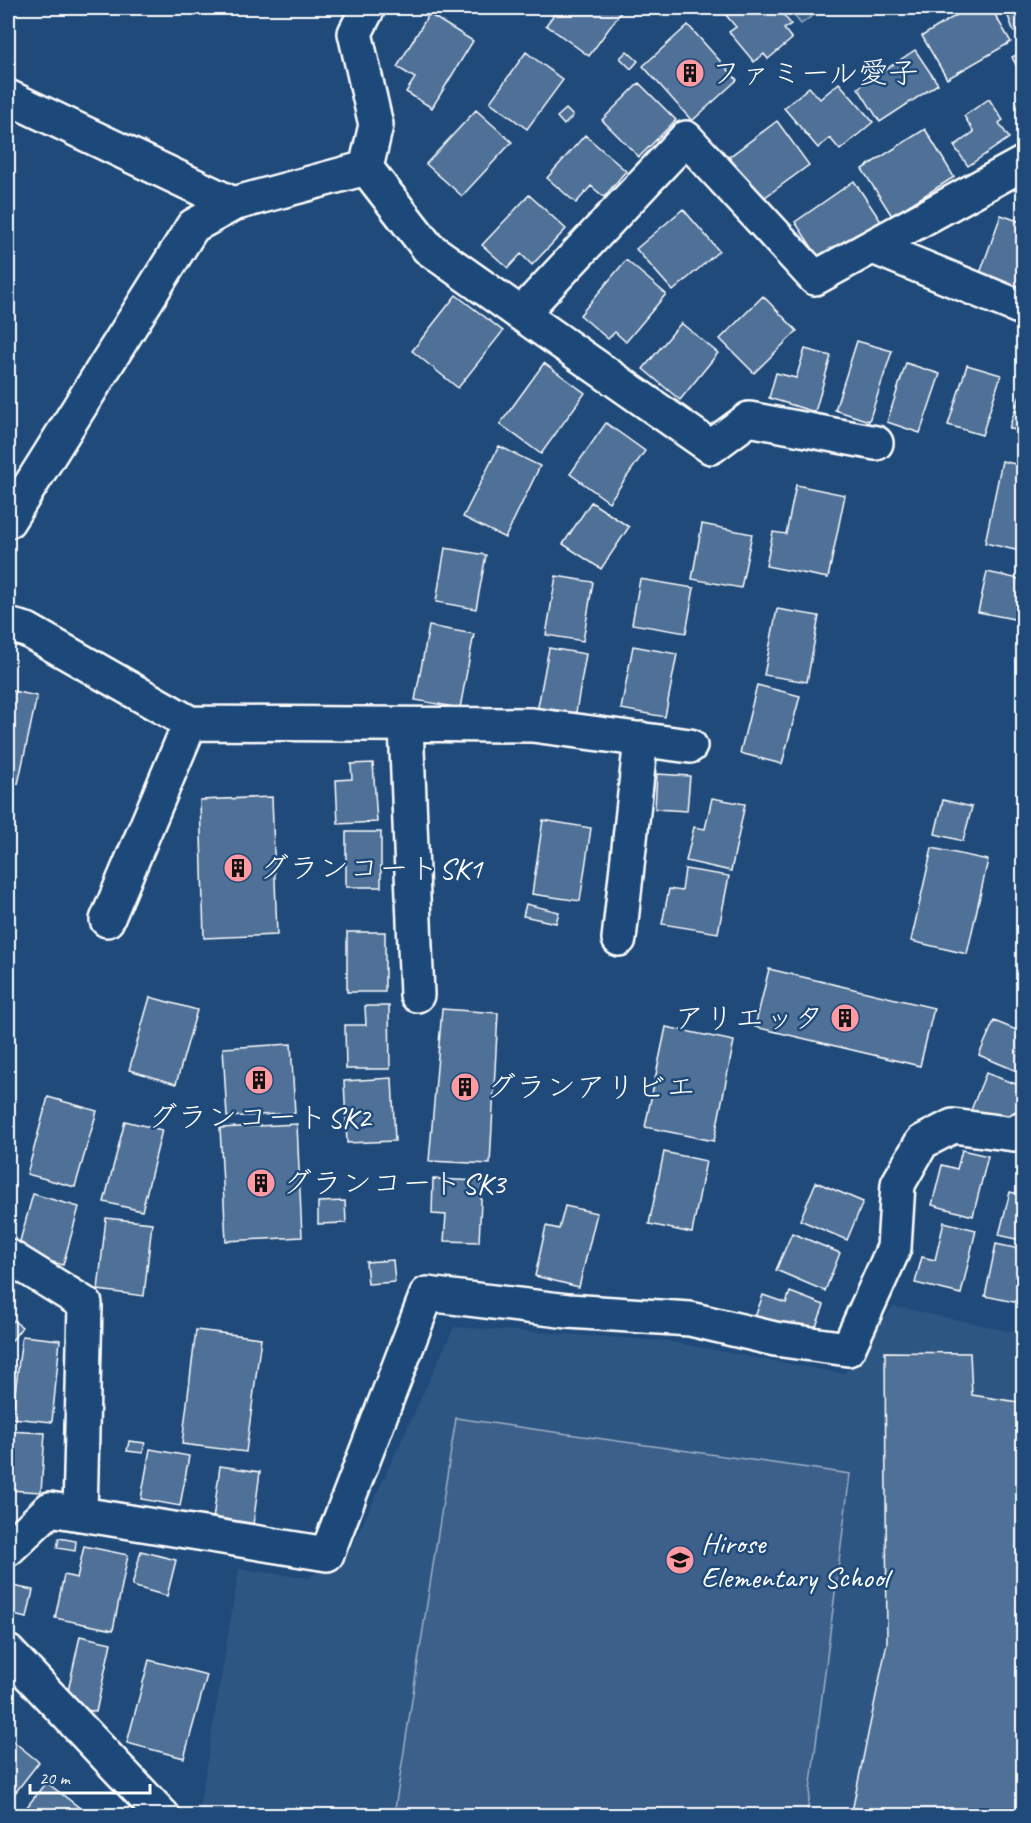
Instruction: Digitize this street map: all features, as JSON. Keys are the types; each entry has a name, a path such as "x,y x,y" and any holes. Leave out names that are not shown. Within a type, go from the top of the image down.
{"street":[{"path":"366,168 376,125 355,33 368,8"},
{"path":"8,97 233,204"},
{"path":"520,314 686,138 815,279 1019,170"},
{"path":"8,520 192,226 233,204 366,168"},
{"path":"366,168 428,248 711,447 749,418 876,443"},
{"path":"873,247 1023,309"},
{"path":"8,625 27,630 190,723 532,725 690,746"},
{"path":"107,920 190,723"},
{"path":"406,724 417,995"},
{"path":"620,939 641,739"},
{"path":"8,1549 50,1509 327,1554 427,1294 568,1311 690,1319 775,1339 848,1349 894,1248 898,1184 922,1142 953,1126 1014,1134 1023,1127"},
{"path":"8,1256 85,1304 80,1514"},
{"path":"8,1652 163,1815"}],"shaded area":[{"path":"788,8 823,8 801,24"},
{"name":"Hirose Elementary School","path":"893,1306 1023,1334 1023,1815 198,1816 239,1569 308,1578 350,1551 454,1327 666,1341 844,1374"},
{"path":"456,1418 850,1474 807,1815 394,1815"}],"building":[{"path":"559,8 624,8 589,56 546,25"},
{"path":"720,8 778,8 791,24 784,29 792,39 768,59 764,54 754,62 729,32 736,27"},
{"path":"957,8 991,8 1011,42 947,79 922,36 960,13"},
{"path":"1005,8 1024,8 1024,28 1014,32"},
{"path":"429,14 473,41 432,108 406,92 415,78 397,67"},
{"name":"ファミール愛子","path":"688,25 737,80 692,121 643,66"},
{"path":"915,50 938,84 880,122 858,88"},
{"path":"627,51 638,61 631,69 620,58"},
{"path":"1024,51 1024,80 1012,57"},
{"path":"526,52 563,80 527,129 490,102"},
{"path":"639,83 676,120 639,157 602,120"},
{"path":"839,83 873,122 840,150 830,138 818,148 784,108 809,87 820,99"},
{"path":"989,99 1003,120 999,123 1009,138 968,166 954,146 974,132 964,116"},
{"path":"566,109 573,116 564,125 557,117"},
{"path":"476,110 512,142 462,196 426,164"},
{"path":"777,121 809,165 761,200 729,157"},
{"path":"925,129 954,177 892,216 862,169"},
{"path":"585,135 626,171 604,197 591,186 576,203 547,178"},
{"path":"854,181 882,223 823,264 795,222"},
{"path":"529,195 566,229 532,265 521,254 508,268 482,245"},
{"path":"683,209 719,251 673,291 636,249"},
{"path":"1001,215 1024,223 1024,271 1016,290 979,276"},
{"path":"626,260 666,294 626,342 615,332 608,339 580,315"},
{"path":"456,295 503,331 458,388 412,351"},
{"path":"763,296 797,331 754,373 720,339"},
{"path":"681,323 718,353 680,400 643,369"},
{"path":"857,341 892,351 869,421 835,410"},
{"path":"805,349 831,356 815,412 769,398 776,373 796,378"},
{"path":"544,363 585,393 541,454 500,424"},
{"path":"906,363 940,374 920,433 887,422"},
{"path":"967,365 1001,375 982,435 948,425"},
{"path":"1024,384 1024,433 1009,428"},
{"path":"606,423 645,451 609,502 570,474"},
{"path":"499,446 540,466 505,538 463,517"},
{"path":"1002,461 1024,466 1024,552 985,543"},
{"path":"796,485 845,495 828,578 766,566 773,532 786,534"},
{"path":"591,502 629,527 601,569 563,544"},
{"path":"702,524 752,534 741,588 692,579"},
{"path":"445,548 486,555 476,609 436,602"},
{"path":"987,572 1024,580 1024,621 978,612"},
{"path":"556,576 593,582 583,641 546,635"},
{"path":"640,579 694,588 686,633 632,624"},
{"path":"777,609 819,616 807,682 764,675"},
{"path":"429,626 474,634 460,708 415,700"},
{"path":"633,646 677,654 665,717 621,709"},
{"path":"549,648 586,654 575,718 537,712"},
{"path":"757,685 800,696 782,764 740,753"},
{"path":"8,690 37,696 18,784 8,782"},
{"path":"373,763 377,822 338,824 336,780 352,779 351,764"},
{"path":"657,774 690,776 687,811 655,809"},
{"name":"グランコートSK1","path":"272,797 277,935 204,938 200,800"},
{"path":"712,798 745,804 731,871 686,861 694,827 705,829"},
{"path":"943,800 972,807 963,841 935,834"},
{"path":"543,820 591,828 580,901 532,894"},
{"path":"346,832 381,832 381,887 346,887"},
{"path":"932,848 988,860 967,954 911,941"},
{"path":"685,869 729,876 718,933 662,924 669,889 682,891"},
{"path":"8,876 15,878 8,905"},
{"path":"526,904 559,912 556,923 523,916"},
{"path":"347,932 385,932 385,992 347,992"},
{"name":"アリエッタ","path":"769,969 934,1008 920,1066 755,1027"},
{"path":"150,997 197,1010 176,1084 129,1070"},
{"path":"365,1006 389,1006 390,1069 346,1069 345,1025 366,1025"},
{"name":"グランアリビエ","path":"442,1009 498,1013 490,1164 429,1161"},
{"path":"994,1021 1024,1033 1024,1074 979,1055"},
{"path":"666,1027 734,1041 714,1141 645,1127"},
{"name":"グランコートSK2","path":"291,1044 295,1113 227,1117 223,1048"},
{"path":"986,1073 1024,1087 1024,1095 1012,1125 971,1110"},
{"path":"392,1078 395,1141 347,1143 344,1081"},
{"path":"48,1097 97,1111 75,1187 27,1174"},
{"path":"125,1121 162,1130 142,1211 104,1202"},
{"name":"グランコートSK3","path":"297,1124 302,1237 226,1241 220,1128"},
{"path":"962,1150 988,1156 973,1216 932,1205 942,1165 957,1169"},
{"path":"664,1152 706,1161 692,1233 649,1224"},
{"path":"433,1179 482,1181 479,1242 444,1241 446,1215 432,1214"},
{"path":"816,1182 863,1202 847,1240 800,1220"},
{"path":"1010,1192 1024,1194 1024,1241 999,1235"},
{"path":"33,1194 79,1207 63,1265 17,1252"},
{"path":"345,1201 346,1223 318,1224 318,1202"},
{"path":"565,1206 597,1213 579,1287 535,1276 546,1226 559,1229"},
{"path":"106,1218 152,1223 144,1296 98,1290"},
{"path":"944,1222 976,1230 961,1294 915,1283 922,1257 935,1260"},
{"path":"792,1233 840,1253 825,1291 776,1270"},
{"path":"996,1244 1024,1250 1024,1304 985,1296"},
{"path":"393,1260 395,1282 368,1284 366,1262"},
{"path":"790,1292 824,1305 811,1340 754,1320 763,1295 786,1303"},
{"path":"8,1317 22,1327 8,1346"},
{"path":"196,1330 261,1338 246,1452 182,1444"},
{"path":"22,1336 60,1340 52,1422 12,1418"},
{"path":"885,1352 970,1353 972,1395 1024,1403 1024,1816 851,1816 887,1643"},
{"path":"8,1431 45,1433 41,1492 8,1490"},
{"path":"129,1441 145,1443 143,1453 127,1451"},
{"path":"150,1449 189,1456 180,1506 141,1499"},
{"path":"220,1466 260,1472 252,1533 212,1527"},
{"path":"59,1538 76,1541 75,1551 57,1548"},
{"path":"84,1546 128,1555 113,1630 55,1618 64,1575 77,1578"},
{"path":"141,1551 176,1560 167,1596 132,1586"},
{"path":"8,1585 33,1590 27,1618 8,1614"},
{"path":"80,1636 111,1643 96,1712 65,1705"},
{"path":"149,1660 207,1675 184,1758 127,1743"},
{"path":"8,1737 39,1762 8,1802"},
{"path":"46,1782 85,1812 82,1816 20,1816"}],"place":[{"name":"ファミール愛子","path":"690,73"},
{"name":"グランコートSK1","path":"238,868"},
{"name":"アリエッタ","path":"845,1018"},
{"name":"グランコートSK2","path":"259,1080"},
{"name":"グランアリビエ","path":"465,1087"},
{"name":"グランコートSK3","path":"261,1183"},
{"name":"Hirose Elementary School","path":"680,1560"}]}
